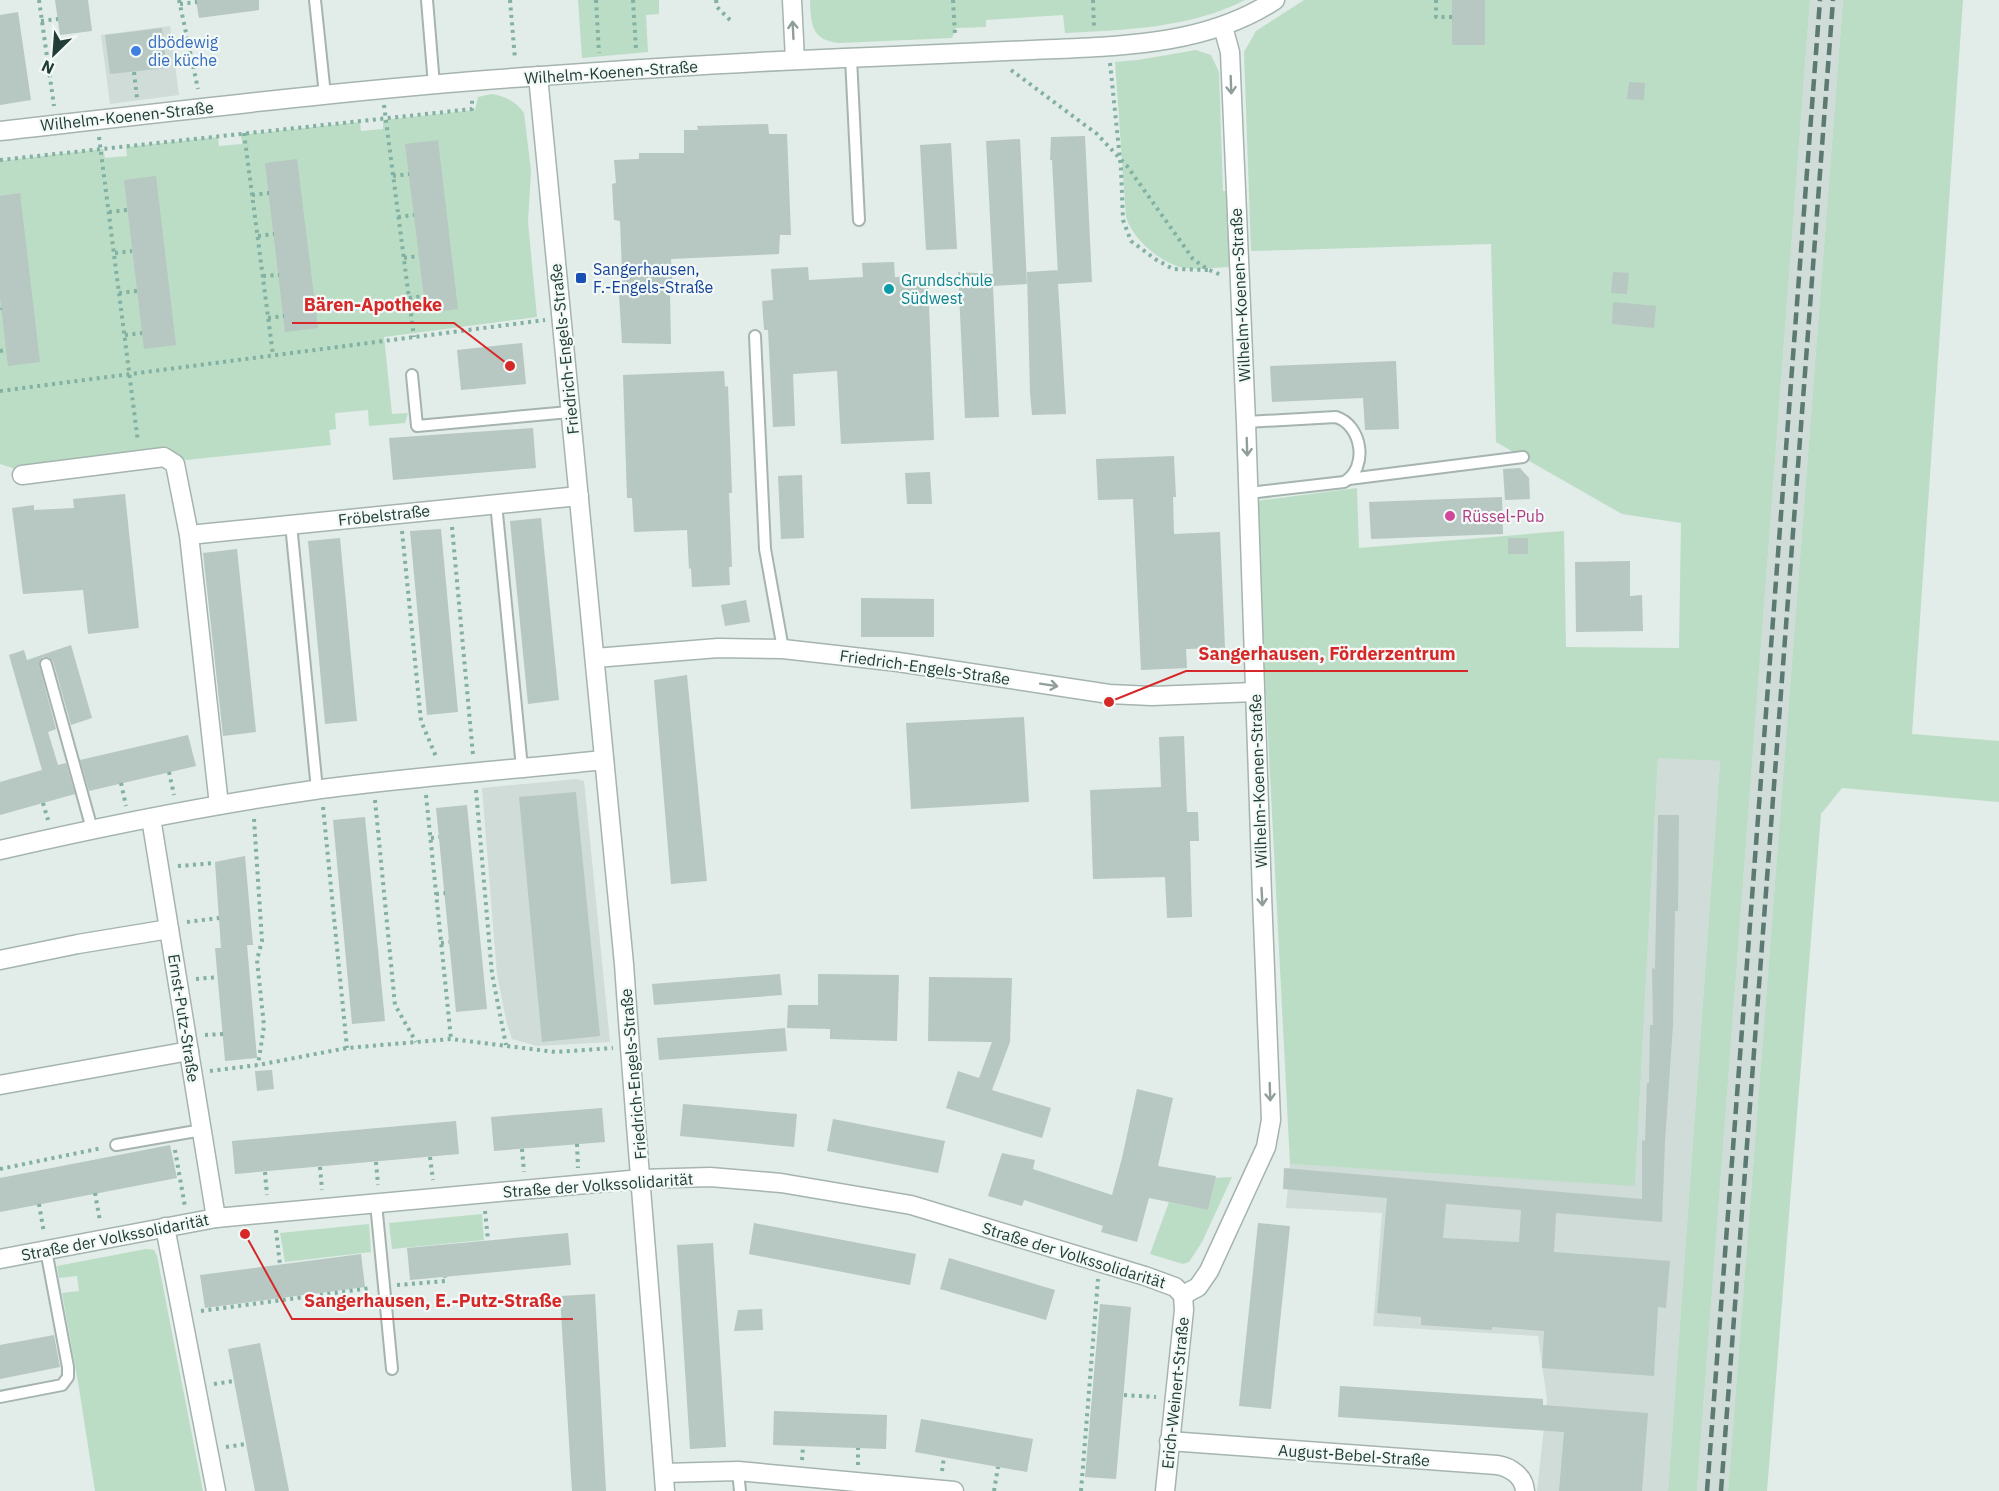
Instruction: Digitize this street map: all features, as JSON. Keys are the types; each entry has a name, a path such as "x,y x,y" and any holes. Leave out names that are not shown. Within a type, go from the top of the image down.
{"street":[{"path":"792,0 795,60"},
{"name":"Wilhelm-Koenen-Straße","path":"0,131 470,81 795,60 1095,47 1181,37 1223,27 1275,0"},
{"name":"Wilhelm-Koenen-Straße","path":"1183,1295 1198,1287 1209,1271 1266,1147 1271,1127 1249,493 1230,52 1223,27"},
{"name":"Friedrich-Engels-Straße","path":"538,76 624,964 665,1482"},
{"path":"22,475 164,457 175,464 189,535 219,805"},
{"name":"Fröbelstraße","path":"189,535 579,496"},
{"name":"Friedrich-Engels-Straße","path":"595,658 718,648 783,649 909,664 1109,694 1152,696 1255,692"},
{"path":"0,850 92,829 252,799 604,760"},
{"name":"Ernst-Putz-Straße","path":"151,818 216,1218"},
{"path":"0,960 169,926"},
{"path":"0,1085 189,1052"},
{"name":"Straße der Volkssolidarität","path":"0,1259 45,1241 165,1227 377,1196 641,1179 710,1178 781,1183 911,1205 1145,1276 1176,1287 1183,1295"},
{"path":"165,1227 216,1491"},
{"name":"Erich-Weinert-Straße","path":"1165,1491 1184,1310 1183,1295"},
{"name":"August-Bebel-Straße","path":"1169,1441 1497,1465 1517,1475 1523,1482 1525,1491"},
{"path":"665,1482 738,1471 954,1491"}],"lane":[{"path":"315,0 325,95"},
{"path":"427,0 434,85"},
{"path":"850,58 859,220"},
{"path":"755,336 765,549 783,649"},
{"path":"412,375 417,426 569,412"},
{"path":"1246,422 1327,417 1336,417 1346,421 1357,435 1359,453 1358,467 1349,479"},
{"path":"1249,493 1333,484 1349,479 1523,457"},
{"path":"496,503 522,768"},
{"path":"291,524 317,790"},
{"path":"46,664 92,829"},
{"path":"116,1145 202,1130"},
{"path":"377,1196 392,1369"},
{"path":"0,1397 56,1387 64,1384 68,1377 45,1241"},
{"path":"738,1471 740,1491"}],"path":[{"path":"39,0 56,124"},
{"path":"510,0 516,78"},
{"path":"596,0 599,60"},
{"path":"633,0 637,70"},
{"path":"716,0 717,8 730,20"},
{"path":"953,0 956,53"},
{"path":"1093,0 1095,47"},
{"path":"1436,0 1436,17 1452,17"},
{"path":"197,2 179,2 200,108"},
{"path":"41,21 58,19"},
{"path":"1110,59 1123,220 1131,241 1155,260 1173,269 1239,269"},
{"path":"1004,64 1089,127 1129,168 1192,258 1219,273 1240,296"},
{"path":"134,72 138,103"},
{"path":"0,160 472,109 470,81"},
{"path":"382,90 414,337"},
{"path":"97,120 141,460"},
{"path":"244,133 273,355"},
{"path":"393,176 409,174"},
{"path":"252,195 269,193"},
{"path":"109,212 127,210"},
{"path":"398,217 414,215"},
{"path":"258,236 274,234"},
{"path":"114,253 132,251"},
{"path":"404,258 419,256"},
{"path":"263,276 279,274"},
{"path":"119,293 137,291"},
{"path":"409,298 424,296"},
{"path":"268,318 284,316"},
{"path":"0,391 560,318"},
{"path":"125,335 142,333"},
{"path":"0,351 6,350"},
{"path":"450,508 492,974 506,1045"},
{"path":"401,513 421,720 444,777"},
{"path":"406,564 413,563"},
{"path":"411,623 418,622"},
{"path":"417,681 424,681"},
{"path":"169,772 175,800"},
{"path":"425,779 451,1039"},
{"path":"121,783 127,808"},
{"path":"373,784 395,1005 416,1042"},
{"path":"317,790 323,805 347,1048"},
{"path":"252,799 262,941 257,960 264,1026 258,1065"},
{"path":"43,803 50,826"},
{"path":"431,838 439,837"},
{"path":"159,867 215,863"},
{"path":"436,894 445,893"},
{"path":"169,926 219,918"},
{"path":"441,943 449,942"},
{"path":"446,988 454,987"},
{"path":"193,1074 258,1065 347,1048 451,1039 555,1052 629,1047"},
{"path":"172,1135 185,1208"},
{"path":"577,1144 579,1172"},
{"path":"0,1169 116,1145"},
{"path":"522,1149 525,1175"},
{"path":"430,1156 433,1183"},
{"path":"376,1162 377,1196"},
{"path":"320,1167 322,1194"},
{"path":"265,1172 267,1200"},
{"path":"95,1194 100,1221"},
{"path":"39,1204 45,1241"},
{"path":"485,1210 488,1240"},
{"path":"276,1229 280,1265"},
{"path":"193,1313 330,1292 446,1281 445,1277"},
{"path":"1081,1491 1098,1278"},
{"path":"207,1386 234,1381"},
{"path":"1124,1395 1158,1397"},
{"path":"219,1448 246,1444"},
{"path":"994,1491 999,1467"}],"shaded area":[{"path":"1810,0 1843,0 1728,1491 1697,1491"},
{"path":"170,26 179,95 110,104 101,35"},
{"path":"1658,757 1720,761 1668,1491 1537,1491 1547,1400 1538,1336 1373,1326 1382,1213 1286,1208 1290,1164 1635,1185"},
{"path":"577,779 584,781 610,1042 537,1046 512,1039 507,1024 497,975 482,788"}],"green space":[{"path":"578,0 659,0 659,14 646,15 648,52 582,58"},
{"path":"810,0 1245,0 1202,17 1134,29 1065,33 1063,15 986,20 986,27 956,28 952,38 839,43 823,38 814,29"},
{"path":"1304,0 1810,0 1697,1491 1668,1491 1720,761 1658,758 1635,1186 1290,1164 1256,501 1357,488 1359,548 1564,531 1566,647 1679,648 1681,523 1622,514 1496,442 1491,244 1251,251 1244,52 1256,31"},
{"path":"1843,0 1963,0 1912,734 1999,741 1999,802 1842,788 1821,814 1767,1491 1728,1491"},
{"path":"1196,50 1211,55 1219,72 1223,191 1231,191 1234,267 1192,269 1168,262 1142,242 1126,217 1115,62"},
{"path":"492,94 510,100 524,113 531,171 528,222 537,317 384,337 392,414 408,413 405,423 369,426 368,410 335,413 336,429 329,430 331,445 186,460 171,452 25,472 0,464 0,161 103,149 105,158 127,156 126,147 218,137 219,146 242,144 241,135 360,122 361,131 383,129 383,120 475,110 478,97"},
{"path":"1232,1177 1202,1242 1189,1262 1183,1264 1150,1254 1169,1202 1208,1210 1215,1178"},
{"path":"482,1214 484,1240 392,1249 389,1223"},
{"path":"369,1224 371,1252 285,1262 280,1233"},
{"path":"146,1249 154,1250 157,1256 203,1491 95,1491 62,1293 79,1291 77,1276 59,1278 57,1266"}],"building":[{"path":"55,0 88,0 92,31 60,35"},
{"path":"196,0 259,0 259,10 199,18"},
{"path":"1452,0 1485,0 1485,45 1452,45"},
{"path":"18,12 31,100 0,105 0,15"},
{"name":"dbödewig die küche","path":"162,28 167,68 110,74 105,35"},
{"path":"1629,82 1645,83 1644,100 1627,99"},
{"path":"768,124 769,134 787,134 791,235 780,235 779,254 671,259 673,294 670,294 671,344 622,343 619,295 623,295 620,221 614,220 612,184 616,183 614,160 639,159 639,153 684,153 684,130 698,130 697,126"},
{"path":"1085,136 1092,282 1058,284 1066,414 1032,415 1027,272 1058,270 1052,160 1050,160 1051,137"},
{"path":"1020,139 1027,284 993,286 999,417 965,418 958,272 993,274 986,141"},
{"path":"438,140 458,309 426,313 405,144"},
{"path":"951,143 957,249 926,250 920,145"},
{"path":"297,159 318,328 285,332 265,163"},
{"path":"156,176 176,345 144,349 124,180"},
{"path":"20,193 40,362 8,366 0,297 0,196"},
{"path":"894,262 895,277 928,276 934,440 841,444 837,371 793,374 795,426 773,427 768,330 764,330 762,301 773,300 771,269 808,267 809,280 863,277 862,263"},
{"path":"1613,272 1629,273 1627,294 1611,293"},
{"path":"1613,302 1656,306 1654,328 1612,324"},
{"path":"522,343 526,384 461,390 457,350"},
{"path":"1396,361 1399,429 1365,430 1363,398 1272,402 1270,366"},
{"path":"724,371 725,387 728,386 732,493 729,493 732,567 729,567 730,585 692,587 687,530 634,532 632,498 627,498 623,375"},
{"path":"533,428 536,468 393,480 389,438"},
{"path":"1174,456 1176,497 1173,497 1174,534 1220,532 1225,648 1186,649 1187,668 1141,670 1133,499 1098,500 1096,459"},
{"path":"1520,468 1529,478 1530,499 1505,500 1503,469"},
{"path":"930,472 932,504 907,504 905,473"},
{"path":"802,475 804,538 781,539 778,476"},
{"path":"125,494 139,628 88,634 83,590 23,594 12,508 34,505 34,510 74,508 73,499"},
{"path":"1502,497 1503,534 1371,539 1369,502"},
{"path":"541,518 559,700 528,704 510,521"},
{"path":"441,529 458,712 427,715 410,531"},
{"path":"340,538 357,721 325,724 308,541"},
{"path":"1508,538 1528,538 1528,554 1508,554"},
{"path":"237,549 256,732 223,736 203,553"},
{"path":"1630,561 1630,596 1642,595 1643,631 1576,632 1575,562"},
{"path":"861,598 934,599 934,637 861,637"},
{"path":"746,600 750,622 725,626 721,605"},
{"path":"71,645 92,718 71,725 53,661 48,657 43,657 39,665 56,729 48,732 58,765 66,763 75,794 0,815 0,782 42,770 9,655 24,650 27,660"},
{"path":"687,675 707,881 671,884 654,680"},
{"path":"1024,717 1029,802 911,809 906,723"},
{"path":"188,735 196,766 89,791 80,760"},
{"path":"1184,736 1187,812 1198,812 1199,841 1190,841 1192,917 1167,918 1165,877 1093,879 1090,790 1161,787 1159,737"},
{"path":"576,792 600,1036 542,1042 519,797"},
{"path":"467,805 487,1009 456,1012 436,808"},
{"path":"1658,815 1679,815 1678,911 1675,911 1673,1025 1662,1222 1556,1213 1554,1252 1670,1261 1666,1308 1658,1307 1654,1376 1542,1368 1544,1331 1421,1325 1421,1317 1377,1313 1387,1198 1283,1189 1284,1168 1642,1199 1642,1140 1645,1141 1650,1025 1653,1025 1652,968 1655,969","holes":["1446,1204 1521,1210 1519,1242 1443,1238"]},
{"path":"365,817 385,1021 352,1024 333,820"},
{"path":"245,856 253,945 247,945 257,1058 225,1061 215,948 221,948 215,862"},
{"path":"780,974 782,995 654,1005 652,984"},
{"path":"818,974 899,975 897,1041 830,1039 830,1029 787,1028 788,1005 818,1005"},
{"path":"929,977 1012,978 1010,1042 992,1090 1051,1108 1042,1138 946,1108 958,1071 979,1078 992,1042 928,1041"},
{"path":"785,1028 787,1051 659,1060 657,1038"},
{"path":"272,1070 274,1089 257,1091 255,1071"},
{"path":"1137,1089 1173,1098 1158,1166 1216,1176 1208,1210 1149,1198 1137,1242 1101,1232 1103,1226 1024,1200 1022,1206 988,1196 1002,1153 1035,1160 1033,1169 1112,1195"},
{"path":"683,1104 797,1114 794,1147 680,1136"},
{"path":"602,1108 605,1142 494,1151 491,1117"},
{"path":"833,1119 945,1141 938,1173 827,1151"},
{"path":"456,1121 459,1154 235,1174 232,1141"},
{"path":"170,1145 177,1178 0,1212 0,1178"},
{"path":"754,1223 916,1254 910,1285 749,1254"},
{"path":"1258,1223 1290,1226 1271,1409 1239,1406"},
{"path":"568,1233 571,1265 410,1280 407,1248"},
{"path":"713,1243 726,1447 690,1449 677,1245"},
{"path":"361,1254 365,1287 205,1308 200,1275"},
{"path":"949,1258 1055,1290 1046,1320 940,1289"},
{"path":"595,1294 606,1491 572,1491 560,1296"},
{"path":"1100,1304 1131,1307 1116,1479 1085,1477"},
{"path":"762,1309 763,1330 734,1331 738,1310"},
{"path":"54,1335 60,1367 0,1379 0,1345"},
{"path":"260,1343 289,1491 255,1491 228,1349"},
{"path":"1340,1386 1543,1399 1543,1405 1648,1413 1642,1491 1559,1491 1564,1432 1338,1417"},
{"path":"774,1411 887,1415 886,1449 773,1445"},
{"path":"921,1419 1033,1439 1027,1472 915,1452"}],"railway":[{"path":"1707,1491 1820,0"},
{"path":"1721,1491 1833,0"}],"place":[{"name":"dbödewig die küche","path":"136,51"},
{"name":"Sangerhausen, F.-Engels-Straße","path":"581,278"},
{"name":"Grundschule Südwest","path":"889,289"},
{"name":"Bären-Apotheke","path":"510,366"},
{"name":"Rüssel-Pub","path":"1450,516"},
{"name":"Sangerhausen, Förderzentrum","path":"1109,702"},
{"name":"Sangerhausen, E.-Putz-Straße","path":"245,1234"}]}
